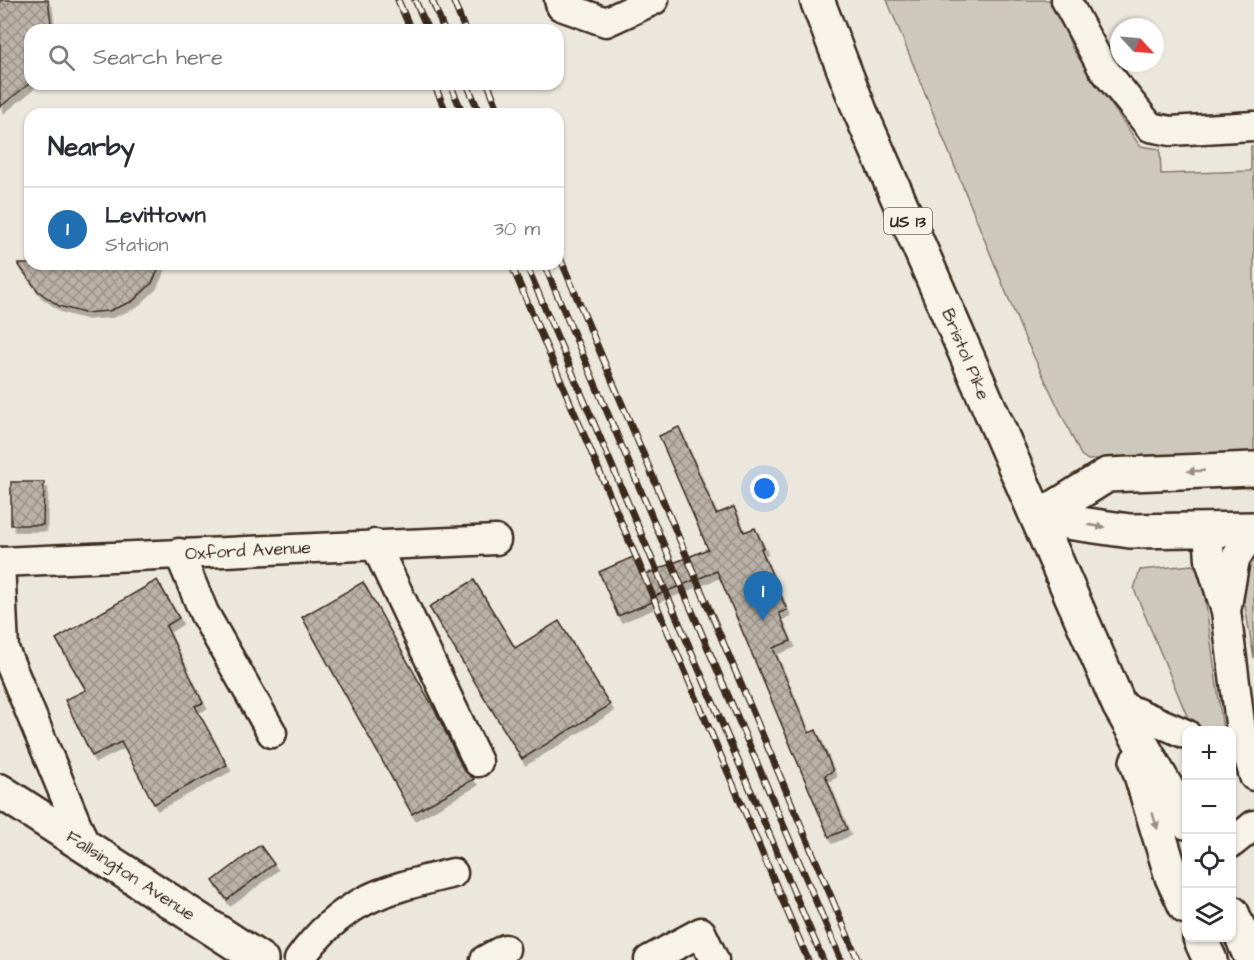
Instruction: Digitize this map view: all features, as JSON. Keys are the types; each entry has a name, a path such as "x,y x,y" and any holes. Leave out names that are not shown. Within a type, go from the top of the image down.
{"main road":[{"name":"Bristol Pike","path":"817,0 860,111 1119,705 1172,877 1182,899"},
{"path":"1038,518 1107,475 1254,469"},
{"path":"1038,518 1130,531 1254,529"},
{"name":"Bristol Pike","path":"1119,705 1182,815"},
{"name":"Fallsington Avenue","path":"0,791 261,960"},
{"path":"1236,922 1252,960"},
{"path":"1202,942 1210,960"}],"street":[{"path":"559,0 561,6 606,21 654,0"},
{"path":"1066,0 1102,67 1150,127 1171,131 1254,126"},
{"path":"1226,611 1235,559 1254,529"},
{"path":"1208,531 1210,560 1226,611 1246,709 1244,763"},
{"name":"Oxford Avenue","path":"0,562 496,540"},
{"path":"375,544 478,762"},
{"path":"179,553 204,613 234,661 272,733"},
{"path":"0,562 4,650 86,847"},
{"path":"1119,705 1182,732"},
{"path":"1236,840 1254,825"},
{"path":"299,960 326,925 345,910 404,885 453,873"},
{"path":"649,960 700,932 714,960"}],"shaded area":[{"path":"887,0 1053,0 1072,48 1140,146 1160,149 1161,174 1251,171 1251,146 1254,146 1254,451 1088,460 1081,455 1023,334"},
{"path":"1254,547 1254,658 1239,572"},
{"path":"1192,565 1201,569 1222,726 1193,726 1190,723 1134,589 1140,570"}],"building":[{"path":"0,0 48,0 51,24 24,24 24,88 0,107"},
{"path":"18,264 24,264 24,270 158,270 152,283 133,301 109,311 84,313 59,306 38,291"},
{"path":"679,427 716,514 734,507 744,532 755,528 764,548 761,549 787,610 779,613 791,641 773,648 809,733 816,730 833,771 825,775 847,829 829,837 717,571 650,598 652,602 618,616 599,572 633,557 641,576 708,549 659,436"},
{"path":"11,482 44,482 43,525 11,525"},
{"path":"157,580 179,618 166,626 203,703 195,706 227,765 154,804 121,742 92,756 65,700 86,690 56,639"},
{"path":"474,580 515,648 559,621 610,705 522,759 429,607"},
{"path":"363,582 437,714 463,769 474,779 412,814 302,617"},
{"path":"260,845 274,864 227,900 213,881"}],"railway":[{"path":"398,0 408,24"},
{"path":"415,0 425,24"},
{"path":"432,0 442,24"},
{"path":"453,0 463,24"},
{"path":"437,90 444,108"},
{"path":"453,90 460,108"},
{"path":"470,90 477,108"},
{"path":"490,90 498,108"},
{"path":"564,267 858,960"},
{"path":"514,270 808,960"},
{"path":"529,270 823,960"},
{"path":"547,270 841,960"}],"place":[{"name":"Levittown","path":"763,621"}]}
